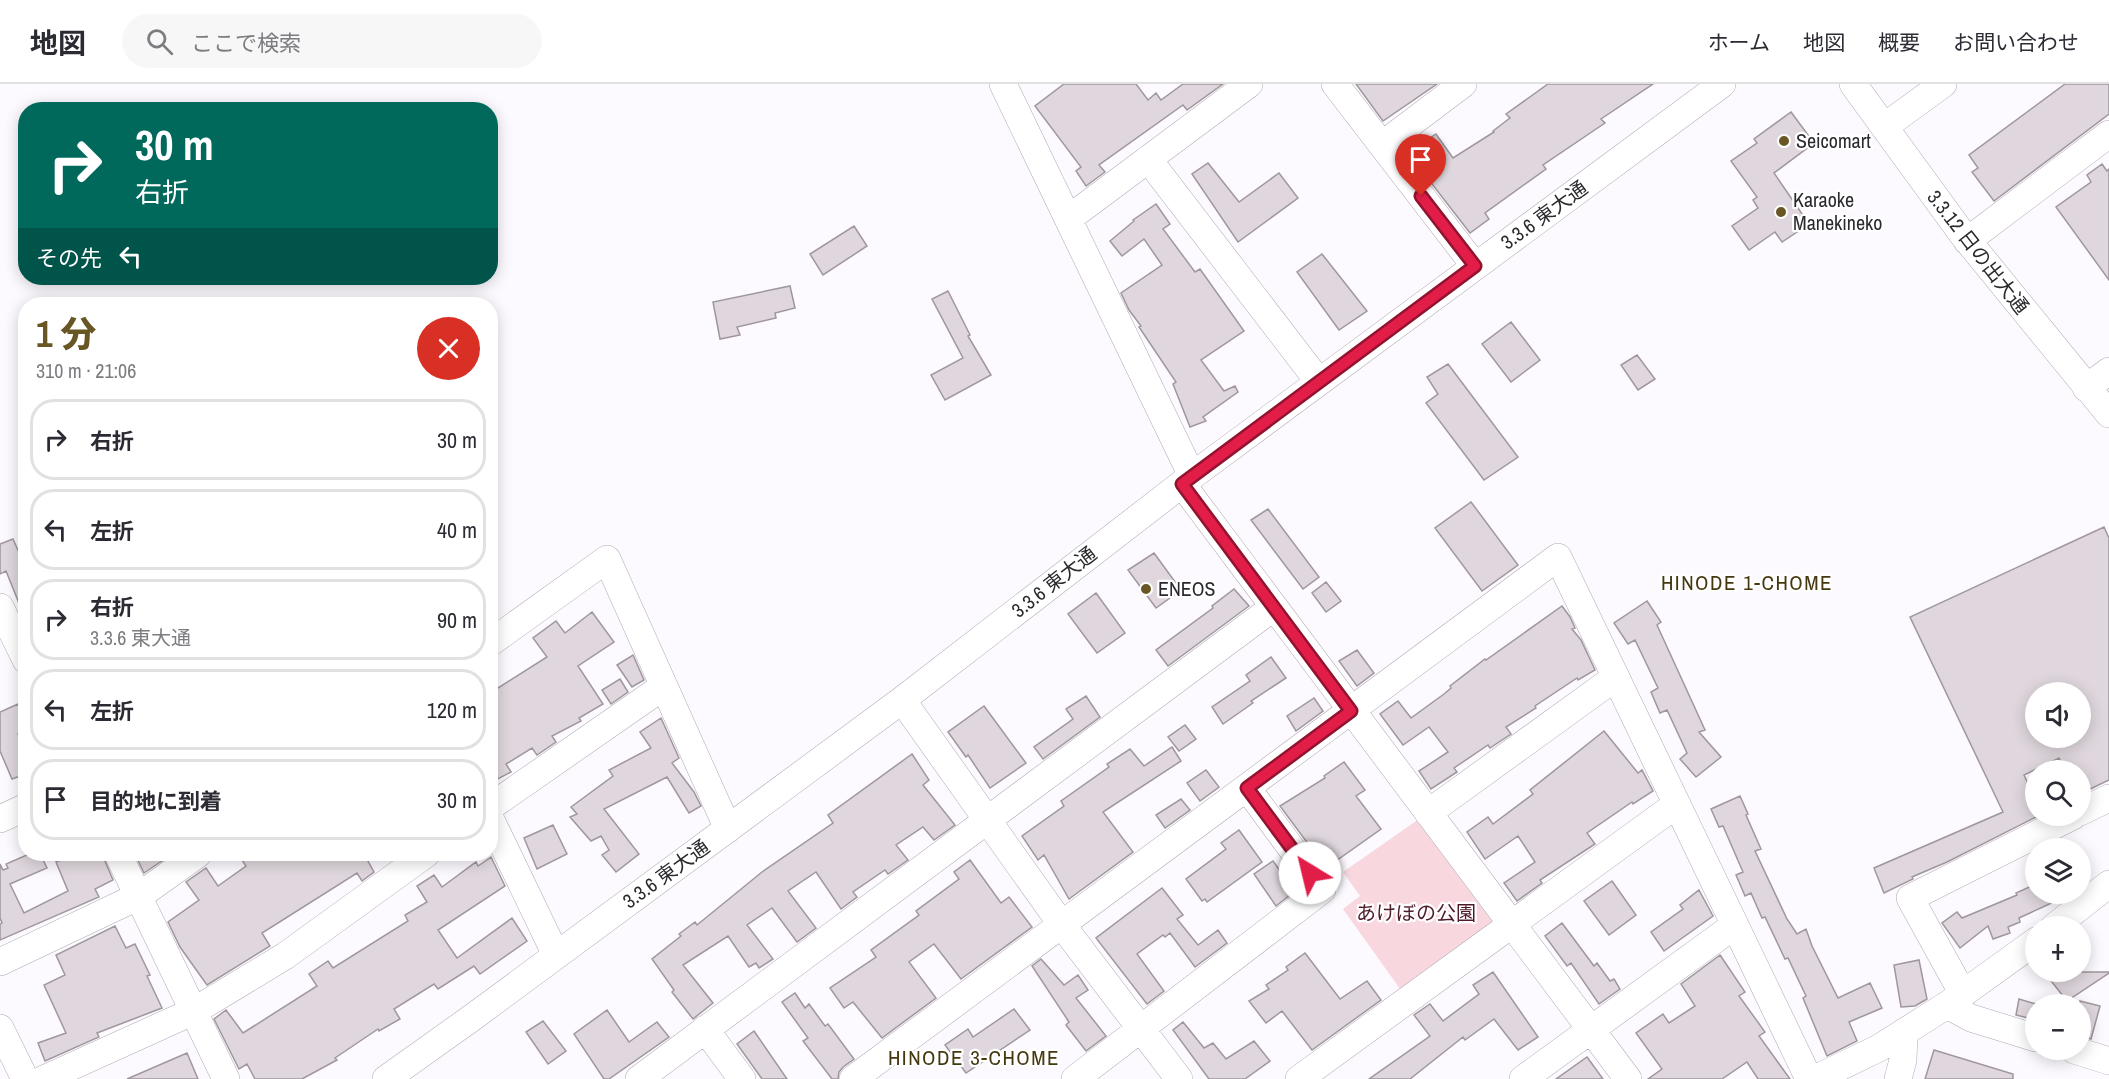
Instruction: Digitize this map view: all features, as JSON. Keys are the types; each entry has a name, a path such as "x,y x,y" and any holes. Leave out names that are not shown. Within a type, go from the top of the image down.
{"street":[{"path":"1068,219 1248,84"},
{"path":"1335,84 1475,266"},
{"path":"1382,145 1463,84"},
{"name":"3.3.6 東大通","path":"386,1079 902,700 1187,480 1722,84"},
{"name":"3.3.12 日の出大通","path":"1853,84 1967,241 2109,414"},
{"path":"1884,127 1943,84"},
{"path":"1012,88 1068,219 1187,480 1274,607 1628,1079"},
{"path":"1967,241 2106,143"},
{"path":"1148,159 1318,382"},
{"path":"2086,388 2109,371"},
{"path":"853,1079 1558,557 1809,1079"},
{"path":"498,637 607,559 728,829"},
{"path":"0,607 18,658"},
{"path":"639,1079 1274,607"},
{"path":"1428,813 1616,676"},
{"path":"498,801 664,686"},
{"path":"902,700 1062,925 1179,1079"},
{"path":"1076,1079 1322,891 1247,788"},
{"path":"2091,807 2109,798"},
{"path":"1299,1079 1677,804"},
{"path":"0,819 18,811"},
{"path":"2025,1035 1971,1018 1955,1000 1910,898 2053,826"},
{"path":"498,835 556,955"},
{"path":"122,861 226,1079"},
{"path":"0,962 139,896 188,861"},
{"path":"44,1079 194,1011 285,956 416,861"},
{"path":"2068,916 2109,884"},
{"path":"1523,1079 1736,925"},
{"path":"1815,1079 1879,1048 1955,1000 2025,949"},
{"path":"0,1028 25,1079"},
{"path":"705,1029 742,1079"},
{"path":"1898,1079 1903,1060 1904,1032"},
{"path":"2091,1055 2109,1061"}],"green space":[{"name":"あけぼの公園","path":"1419,819 1497,926 1403,993 1343,909 1360,896 1343,872"}],"building":[{"path":"1064,84 1136,84 1148,100 1156,93 1161,100 1183,84 1223,84 1187,110 1183,105 1099,165 1105,172 1086,186 1076,171 1081,167 1035,106"},
{"path":"1356,84 1437,84 1383,121"},
{"path":"1548,84 1653,84 1601,119 1605,123 1543,165 1546,169 1485,213 1489,219 1470,233 1408,153 1436,134 1453,158 1494,132 1510,118 1506,114"},
{"path":"2065,84 2109,84 2109,114 1994,201 1972,172 1978,168 1969,155"},
{"path":"1791,112 1814,143 1774,173 1809,224 1782,242 1775,232 1749,250 1732,226 1758,208 1753,200 1757,197 1731,161 1757,143 1754,139"},
{"path":"1208,163 1239,202 1279,173 1298,198 1238,242 1192,174"},
{"path":"2102,164 2107,171 2109,169 2109,280 2056,207 2091,182 2087,175"},
{"path":"1156,204 1170,224 1163,229 1195,272 1200,269 1244,331 1201,360 1224,391 1235,386 1238,392 1203,417 1206,421 1190,427 1173,384 1176,382 1139,327 1141,326 1129,310 1121,293 1162,265 1144,239 1122,256 1110,241 1133,220"},
{"path":"854,226 867,246 823,275 810,254"},
{"path":"1322,254 1367,311 1339,330 1297,272"},
{"path":"790,286 795,308 775,313 776,318 737,327 740,335 720,339 713,302"},
{"path":"948,291 970,335 968,336 991,375 945,400 931,375 963,358 932,299"},
{"path":"1511,322 1540,360 1511,382 1482,344"},
{"path":"1637,355 1655,379 1638,390 1621,365"},
{"path":"1448,364 1518,457 1484,480 1426,403 1438,394 1427,377"},
{"path":"1471,502 1518,565 1482,591 1435,528"},
{"path":"1268,509 1319,577 1303,589 1251,520"},
{"path":"2104,527 2109,538 2109,780 2091,789 2091,760 2060,760 2059,758 2025,760 2025,823 1912,877 1913,879 1884,893 1874,868 2003,812 1910,617"},
{"path":"13,539 18,550 18,601 6,571 0,574 0,544"},
{"path":"1154,553 1181,590 1156,608 1128,570"},
{"path":"1326,582 1341,601 1326,612 1312,593"},
{"path":"1234,589 1249,606 1168,666 1156,650 1213,608 1212,606"},
{"path":"1096,593 1125,633 1097,653 1068,614"},
{"path":"1647,601 1661,622 1657,625 1705,730 1699,732 1721,757 1696,777 1680,759 1687,753 1667,710 1660,713 1651,692 1658,688 1635,640 1628,644 1614,623"},
{"path":"1562,606 1570,617 1575,628 1572,629 1581,640 1595,670 1578,680 1577,678 1506,727 1511,734 1490,748 1488,745 1454,768 1457,772 1431,789 1419,771 1448,752 1429,727 1403,745 1380,714 1398,701 1411,718 1444,694 1451,688 1450,686 1485,659"},
{"path":"592,612 614,642 578,666 603,704 579,718 581,721 552,736 556,742 537,755 532,748 506,764 511,772 498,779 498,688 547,657 533,638 556,621 565,633"},
{"path":"1357,650 1374,673 1357,686 1339,661"},
{"path":"633,655 644,680 632,687 617,665"},
{"path":"1271,657 1286,678 1251,701 1253,703 1223,724 1212,707 1250,681 1246,675"},
{"path":"620,679 628,692 611,704 602,690"},
{"path":"1086,696 1100,717 1043,759 1034,747 1073,719 1066,709"},
{"path":"1314,698 1323,711 1296,731 1287,716"},
{"path":"18,704 18,777 12,779 0,751 0,712"},
{"path":"984,706 1026,763 990,788 968,755 966,757 948,732"},
{"path":"661,718 679,758 672,763 694,792 701,806 689,813 667,777 604,809 639,854 616,872 602,855 609,850 601,836 591,841 570,817 577,814 571,807 613,776 609,770 651,748 640,732"},
{"path":"1185,725 1196,739 1179,751 1168,737"},
{"path":"1604,731 1638,773 1642,770 1653,791 1633,804 1632,802 1587,833 1595,844 1540,880 1542,883 1517,901 1504,883 1535,862 1518,836 1485,859 1467,832 1488,817 1493,824 1533,794 1530,790"},
{"path":"1172,747 1181,761 1103,812 1133,852 1069,899 1044,855 1038,860 1022,836 1064,806 1061,801 1109,767 1107,764 1130,749 1144,766"},
{"path":"912,754 929,780 923,785 955,825 934,840 923,827 896,845 908,860 888,874 885,870 853,892 857,897 841,909 816,872 788,891 816,928 797,942 772,908 747,925 773,959 759,968 756,963 749,967 728,936 683,965 713,1003 693,1019 672,992 674,990 652,959 681,936 679,934 695,922 697,925 762,872 833,823 828,815"},
{"path":"1344,762 1365,790 1356,796 1381,829 1326,868 1280,806 1325,778 1324,776"},
{"path":"1206,770 1219,787 1200,801 1187,783"},
{"path":"1740,796 1761,849 1755,851 1787,919 1797,934 1806,929 1838,998 1870,983 1882,1008 1849,1022 1857,1041 1827,1056 1803,998 1806,996 1765,917 1762,918 1751,893 1745,896 1736,875 1743,872 1723,826 1719,827 1711,809"},
{"path":"1181,799 1190,810 1165,828 1156,815"},
{"path":"553,825 567,854 537,869 524,838"},
{"path":"1239,830 1262,862 1207,902 1205,899 1202,901 1186,879 1226,849 1221,843"},
{"path":"18,859 18,861 44,861 47,868 10,884 24,913 68,891 56,862 58,861 105,861 113,880 95,889 99,897 0,940 0,924 2,923 0,918 0,864 3,870 8,868 6,864"},
{"path":"970,860 1001,903 1009,897 1032,927 961,979 934,944 909,962 936,998 882,1038 853,1002 844,1008 830,988 876,957 871,950 919,915 916,911 959,879 954,872"},
{"path":"138,861 162,861 144,873"},
{"path":"243,861 368,861 374,872 362,881 357,873 262,933 270,946 207,985 180,947 168,922 199,900 186,882 206,868 218,886 246,866"},
{"path":"485,861 493,861 505,886 438,930 457,958 512,918 527,941 480,974 474,966 438,989 434,984 394,1009 400,1019 379,1031 378,1029 335,1058 337,1060 302,1079 255,1079 247,1064 239,1069 214,1019 226,1010 243,1033 317,986 309,974 328,961 333,968 408,921 405,915 427,902 417,886 434,875 442,887 476,862 478,866"},
{"path":"1273,861 1295,891 1276,906 1254,874"},
{"path":"1612,881 1636,915 1609,935 1584,901"},
{"path":"1162,888 1183,915 1177,919 1198,945 1218,930 1227,943 1195,967 1170,933 1165,937 1163,935 1137,954 1164,991 1147,1004 1096,938"},
{"path":"2025,889 2025,904 2049,904 2019,918 2020,922 2008,927 2010,933 1993,939 1988,926 1960,948 1942,923 1957,912 1962,918 2017,895 2016,893"},
{"path":"1699,890 1713,916 1664,951 1651,932 1683,909 1680,905"},
{"path":"1562,923 1594,966 1597,963 1610,981 1614,979 1620,989 1599,1004 1571,963 1567,966 1545,936"},
{"path":"115,926 126,948 135,944 162,1008 97,1033 99,1037 45,1061 38,1043 66,1033 44,985 65,975 56,955"},
{"path":"1305,953 1340,999 1367,981 1381,1000 1312,1050 1282,1011 1266,1023 1249,1001 1269,989 1266,985 1288,970 1286,967"},
{"path":"1720,955 1745,992 1739,996 1765,1032 1759,1036 1790,1079 1758,1079 1747,1062 1722,1079 1648,1079 1662,1069 1636,1033 1663,1014 1669,1023 1695,1006 1681,984"},
{"path":"1041,959 1064,985 1078,975 1088,990 1076,998 1106,1036 1086,1051 1066,1025 1069,1022 1032,966"},
{"path":"1919,960 1927,999 1915,1006 1901,1007 1894,965"},
{"path":"1493,972 1538,1037 1518,1050 1494,1019 1465,1040 1463,1037 1410,1079 1369,1079 1430,1036 1414,1015 1430,1004 1443,1021 1479,994 1473,985"},
{"path":"2091,972 2109,972 2078,994 2061,994 2052,982 2091,982"},
{"path":"795,993 805,1008 809,1004 825,1026 828,1024 854,1059 839,1072 838,1079 832,1079 803,1041 808,1038 782,1002"},
{"path":"2019,999 2025,1001 2025,1017 2016,1015"},
{"path":"2091,1004 2100,1006 2091,1039"},
{"path":"1014,1009 1030,1030 966,1073 945,1045 968,1029 973,1037"},
{"path":"607,1010 629,1042 657,1022 669,1037 609,1079 604,1079 574,1034"},
{"path":"543,1021 566,1051 548,1064 526,1032"},
{"path":"1183,1022 1204,1048 1213,1043 1226,1059 1254,1041 1270,1061 1245,1079 1209,1079 1173,1030"},
{"path":"754,1031 787,1079 762,1079 737,1044"},
{"path":"1934,1050 2013,1074 2013,1079 1925,1079"},
{"path":"187,1053 198,1079 127,1079"},
{"path":"1587,1057 1603,1079 1556,1079"}],"place":[{"name":"Seicomart","path":"1784,141"},
{"name":"Karaoke Manekineko","path":"1781,212"},
{"name":"ENEOS","path":"1146,589"}],"district":[{"name":"HINODE 1-CHOME","path":"1747,583"},
{"name":"HINODE 3-CHOME","path":"974,1058"}],"route":[{"path":"1310,873 1247,788 1351,711 1182,484 1475,266 1421,196"}]}
